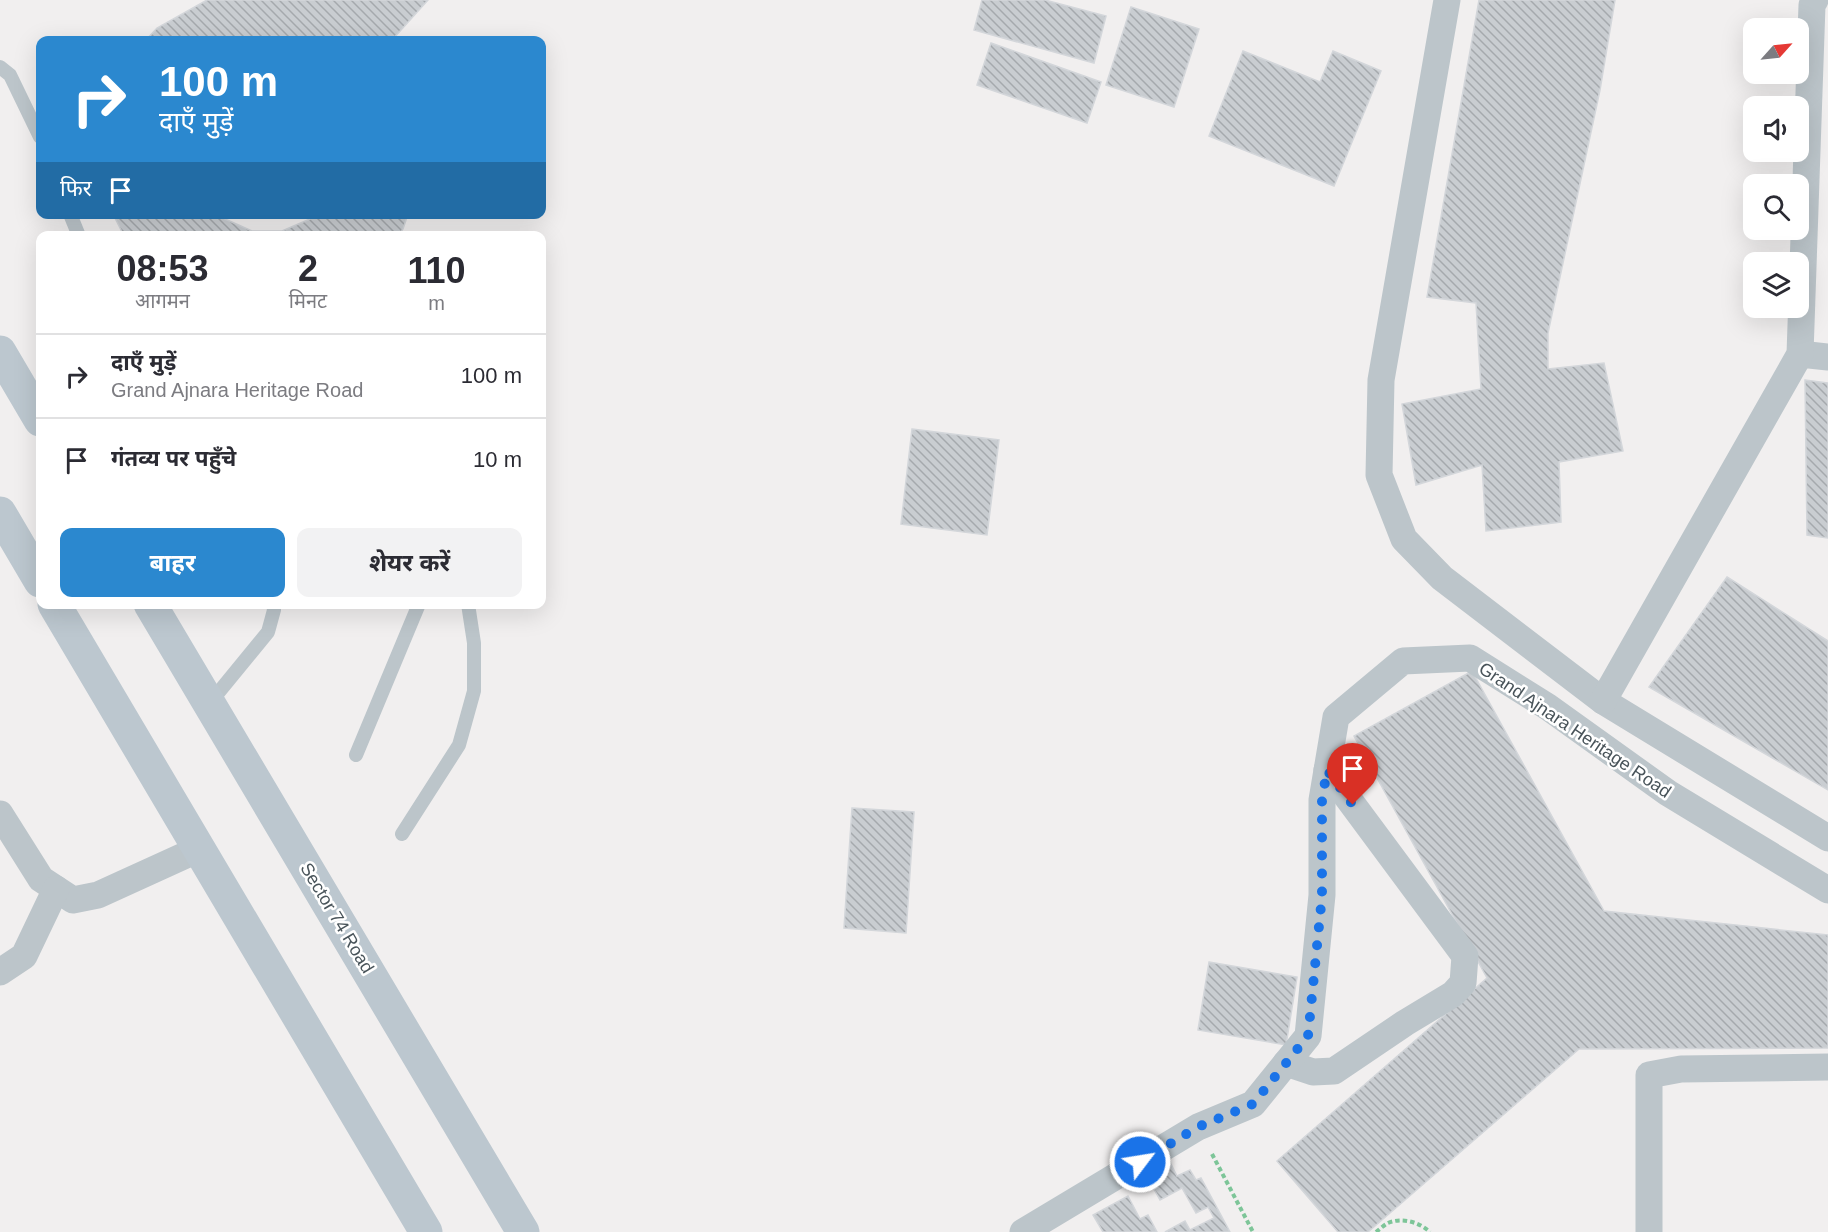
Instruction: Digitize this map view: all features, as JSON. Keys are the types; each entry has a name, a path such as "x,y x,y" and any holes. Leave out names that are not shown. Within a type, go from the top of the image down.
{"street":[{"path":"1447,0 1381,380 1379,475 1404,539 1442,578 1604,701 1828,838"},
{"path":"1604,701 1800,354 1812,5 1815,0"},
{"path":"0,352 36,413"},
{"path":"1800,354 1828,357"},
{"path":"0,513 36,574"},
{"path":"57,609 426,1232"},
{"name":"Sector 74 Road","path":"153,609 523,1232"},
{"name":"Grand Ajnara Heritage Road","path":"1023,1232 1198,1127 1253,1104 1308,1036 1322,896 1322,800 1336,717 1403,661 1470,658 1548,707 1668,793 1828,890"},
{"path":"1286,1063 1313,1072 1334,1071 1453,994 1463,983 1465,956 1327,770"},
{"path":"0,814 41,879 73,900 99,895 199,849"},
{"path":"0,972 24,956 56,889"},
{"path":"1649,1232 1649,1075 1681,1069 1828,1067"}],"lane":[{"path":"0,67 10,75 36,129"},
{"path":"209,704 268,632 277,609"},
{"path":"356,755 417,609"},
{"path":"402,834 459,745 474,691 474,643 469,609"}],"path":[{"path":"1198,1127 1253,1232"},
{"path":"1376,1232 1388,1223 1403,1220 1423,1226 1430,1232"}],"building":[{"path":"207,0 428,0 396,36 150,36 157,28"},
{"path":"982,0 1045,0 1106,16 1094,63 974,30"},
{"path":"1479,0 1615,0 1600,90 1548,333 1548,369 1604,363 1623,451 1559,462 1561,522 1486,531 1482,465 1416,485 1402,404 1481,389 1476,303 1427,297"},
{"path":"1131,7 1199,29 1174,107 1106,85"},
{"path":"991,43 1101,82 1087,123 977,85"},
{"path":"1243,51 1320,82 1333,51 1381,71 1334,186 1209,136"},
{"path":"116,219 225,219 252,231 122,231"},
{"path":"310,219 406,219 402,231 282,231"},
{"path":"1805,380 1828,383 1828,538 1807,535"},
{"path":"912,429 999,440 987,535 901,524"},
{"path":"1727,577 1828,641 1828,790 1649,687"},
{"path":"1472,671 1604,911 1828,935 1828,1048 1579,1049 1368,1232 1338,1232 1277,1161 1487,978 1354,736"},
{"path":"852,808 914,812 906,933 844,928"},
{"path":"1209,962 1297,977 1286,1045 1198,1030"},
{"path":"1168,1158 1177,1176 1190,1170 1196,1180 1201,1178 1230,1232 1165,1232 1185,1221 1190,1230 1214,1218 1208,1207 1196,1213 1182,1188 1160,1200 1144,1171"},
{"path":"1128,1196 1140,1219 1148,1215 1157,1232 1103,1232 1093,1215"}],"route":[{"path":"1140,1162 1198,1127 1253,1104 1308,1036 1322,896 1322,800 1327,770 1353,805"}]}
